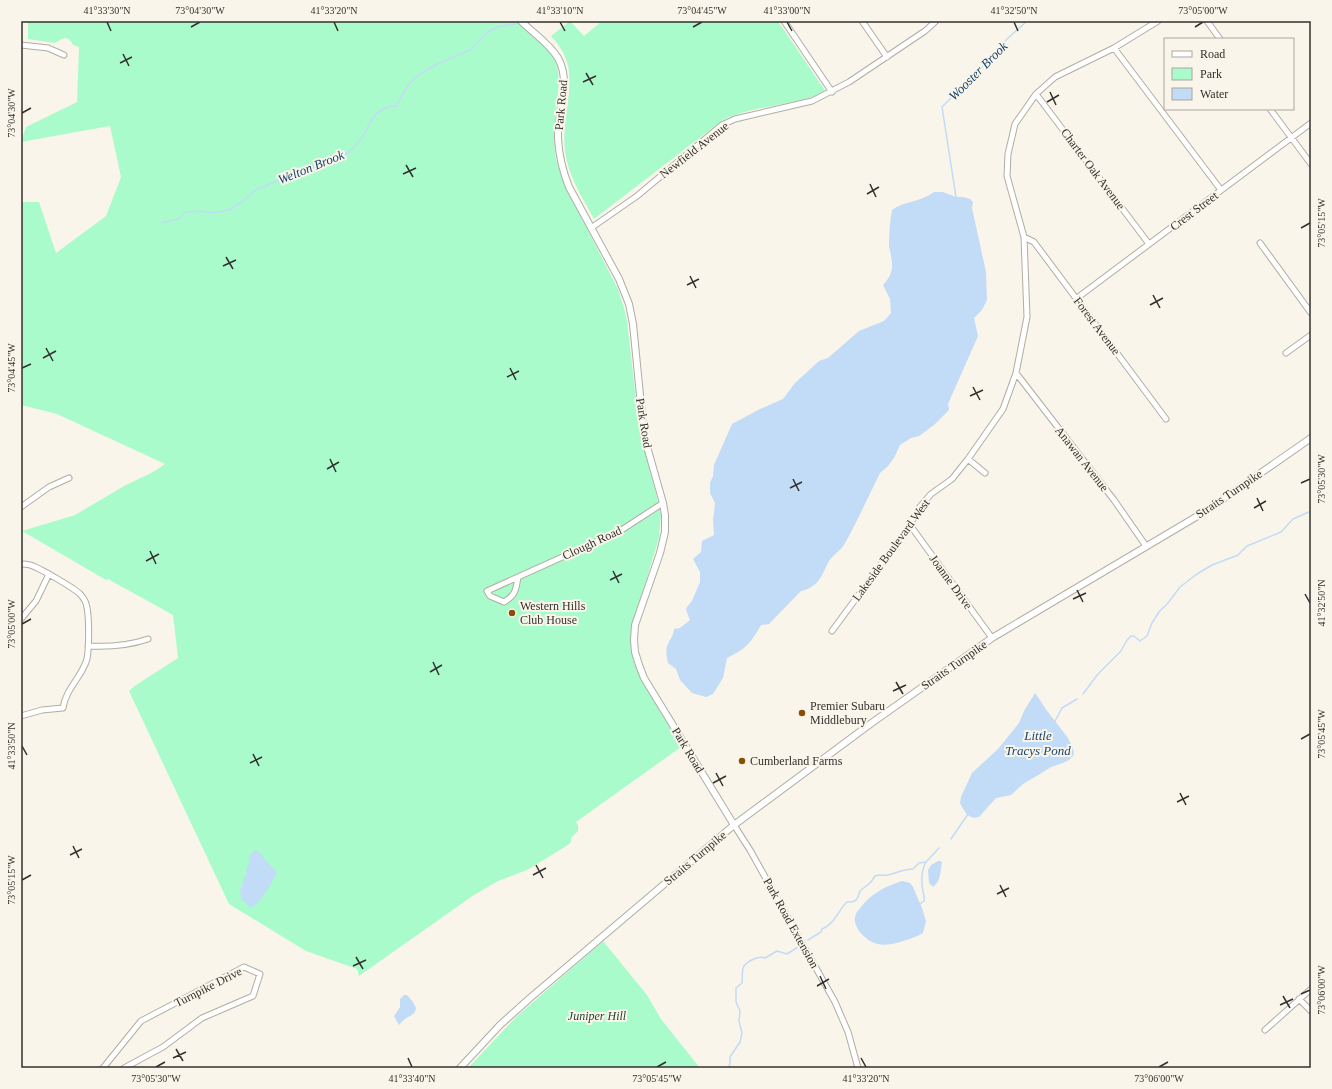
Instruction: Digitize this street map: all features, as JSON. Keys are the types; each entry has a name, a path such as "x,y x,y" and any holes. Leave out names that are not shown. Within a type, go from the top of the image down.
{"main road":[{"name":"Park Road","path":"521,21 553,51 560,64 564,80 558,140 563,171 569,187 619,278 629,304 633,324 644,436 665,515 665,532 660,553 635,625 635,652 644,678 734,825"},
{"name":"Straits Turnpike","path":"460,1068 500,1025 530,998 734,825 873,722 992,638 1206,511 1311,438"}],"street":[{"path":"784,21 832,92"},
{"path":"862,21 886,57"},
{"name":"Newfield Avenue","path":"591,228 636,196 722,125 735,119 812,101 832,92 925,31 936,21"},
{"name":"Lakeside Boulevard West","path":"832,631 910,525 919,508 931,494 952,479 968,459 1003,409 1016,373 1027,317 1024,237 1008,176 1008,154 1015,124 1036,94 1055,77 1114,48 1158,21"},
{"path":"1207,21 1219,38"},
{"path":"21,45 48,48 64,55"},
{"path":"1114,48 1221,190"},
{"name":"Charter Oak Avenue","path":"1036,94 1149,244"},
{"path":"1271,110 1311,164"},
{"name":"Crest Street","path":"1077,298 1311,123"},
{"name":"Forest Avenue","path":"1024,237 1034,242 1166,419"},
{"path":"1260,243 1311,313"},
{"path":"1286,353 1311,335"},
{"name":"Anawan Avenue","path":"1016,373 1114,500 1146,546"},
{"path":"968,459 985,473"},
{"path":"21,507 49,486 69,478"},
{"name":"Clough Road","path":"518,577 516,591 512,598 504,602 490,596 487,591 518,577 620,531 663,503"},
{"name":"Joanne Drive","path":"910,525 992,638"},
{"path":"21,564 31,565 80,593 85,600 88,610 87,658 84,666 67,692 63,708 42,710 21,716"},
{"path":"21,619 36,601 49,574"},
{"path":"88,646 134,644 148,640"},
{"name":"Park Road Extension","path":"734,825 750,850 835,1002 848,1032 858,1068"},
{"name":"Turnpike Drive","path":"104,1068 141,1021 244,966 260,974 253,996 202,1018 163,1047 124,1068"},
{"path":"1265,1030 1311,989"},
{"path":"1300,1000 1311,1012"}],"green space":[{"path":"28,21 519,21 541,40 552,54 556,62 559,82 554,135 555,154 565,186 618,289 624,308 627,321 639,426 661,514 659,538 634,620 631,634 631,649 641,678 681,747 576,822 578,825 578,831 571,838 571,842 568,845 527,870 498,881 474,895 359,976 357,969 306,951 229,904 129,691 178,658 173,615 108,579 106,580 22,531 75,515 165,464 57,414 21,405 21,202 39,202 56,253 106,216 121,177 110,126 21,142 26,127 77,102 79,47 73,45 70,40 66,38 55,43 28,39"},
{"path":"570,21 584,36 602,21 778,21 826,92 813,97 748,111 723,120 594,219 572,178 569,169 564,140 570,83 569,72 564,55 551,36"},
{"name":"Juniper Hill","path":"603,941 647,995 661,1019 700,1068 468,1068 516,1017"}],"water":[{"path":"934,192 943,192 956,197 963,197 970,199 973,202 972,208 986,272 987,300 982,310 974,318 978,336 948,404 949,410 934,425 919,436 911,438 900,445 894,458 880,473 844,545 829,561 819,580 812,587 801,591 769,624 761,625 747,645 727,658 723,678 713,694 706,697 692,693 680,680 676,669 668,663 666,654 674,629 680,628 690,620 686,610 692,601 700,582 700,572 693,559 701,552 702,541 714,535 713,521 715,503 710,493 710,483 713,476 714,465 732,424 783,399 795,383 819,361 828,358 859,331 884,321 891,313 890,299 883,285 890,276 892,269 889,245 892,210 924,198"},
{"name":"Little Tracys Pond","path":"1035,693 1068,738 1073,748 1073,756 1069,760 1051,767 1023,784 1011,795 996,798 979,817 975,818 969,816 960,803 961,797 972,773 998,749 1019,723 1024,711"},
{"path":"255,850 261,854 277,873 263,896 251,908 241,899 240,888 242,888 243,880 247,873 246,870 250,860 249,856"},
{"path":"941,861 942,863 939,879 933,887 929,883 928,870 931,865"},
{"path":"902,881 910,883 913,887 922,908 926,921 923,933 911,939 896,943 885,945 874,943 859,931 855,921 856,913 865,902 875,894 890,885"},
{"path":"404,995 407,995 416,1008 413,1014 403,1020 399,1025 394,1016 400,1007 400,999"}],"waterway":[{"name":"Wooster Brook","path":"956,197 942,107 983,66 1007,39 1027,21"},
{"name":"Welton Brook","path":"162,223 178,219 186,212 200,211 213,213 229,210 257,189 349,152 362,138 372,119 377,113 387,107 396,106 409,84 420,74 437,64 470,50 488,32 497,27 515,24"},
{"path":"1083,694 1098,674 1121,651 1131,636 1134,636 1140,641 1147,636 1152,623 1159,612 1180,587 1212,565 1238,555 1247,546 1281,532 1293,519 1311,511"},
{"path":"1054,723 1062,708 1077,699"},
{"path":"951,839 968,814"},
{"path":"808,940 830,924 847,902 856,900 860,891 871,882 875,876 888,875 903,870 913,869 919,863 926,862 939,848"},
{"path":"920,904 924,901 922,876 926,862"},
{"path":"728,1068 730,1064 730,1057 740,1042 742,1033 739,1021 740,1011 736,1002 736,988 742,983 744,966 751,960 763,957 765,958 777,951 787,954 798,947"}],"place":[{"name":"Western Hills Club House","path":"512,613"},
{"name":"Premier Subaru Middlebury","path":"802,713"},
{"name":"Cumberland Farms","path":"742,761"}]}
